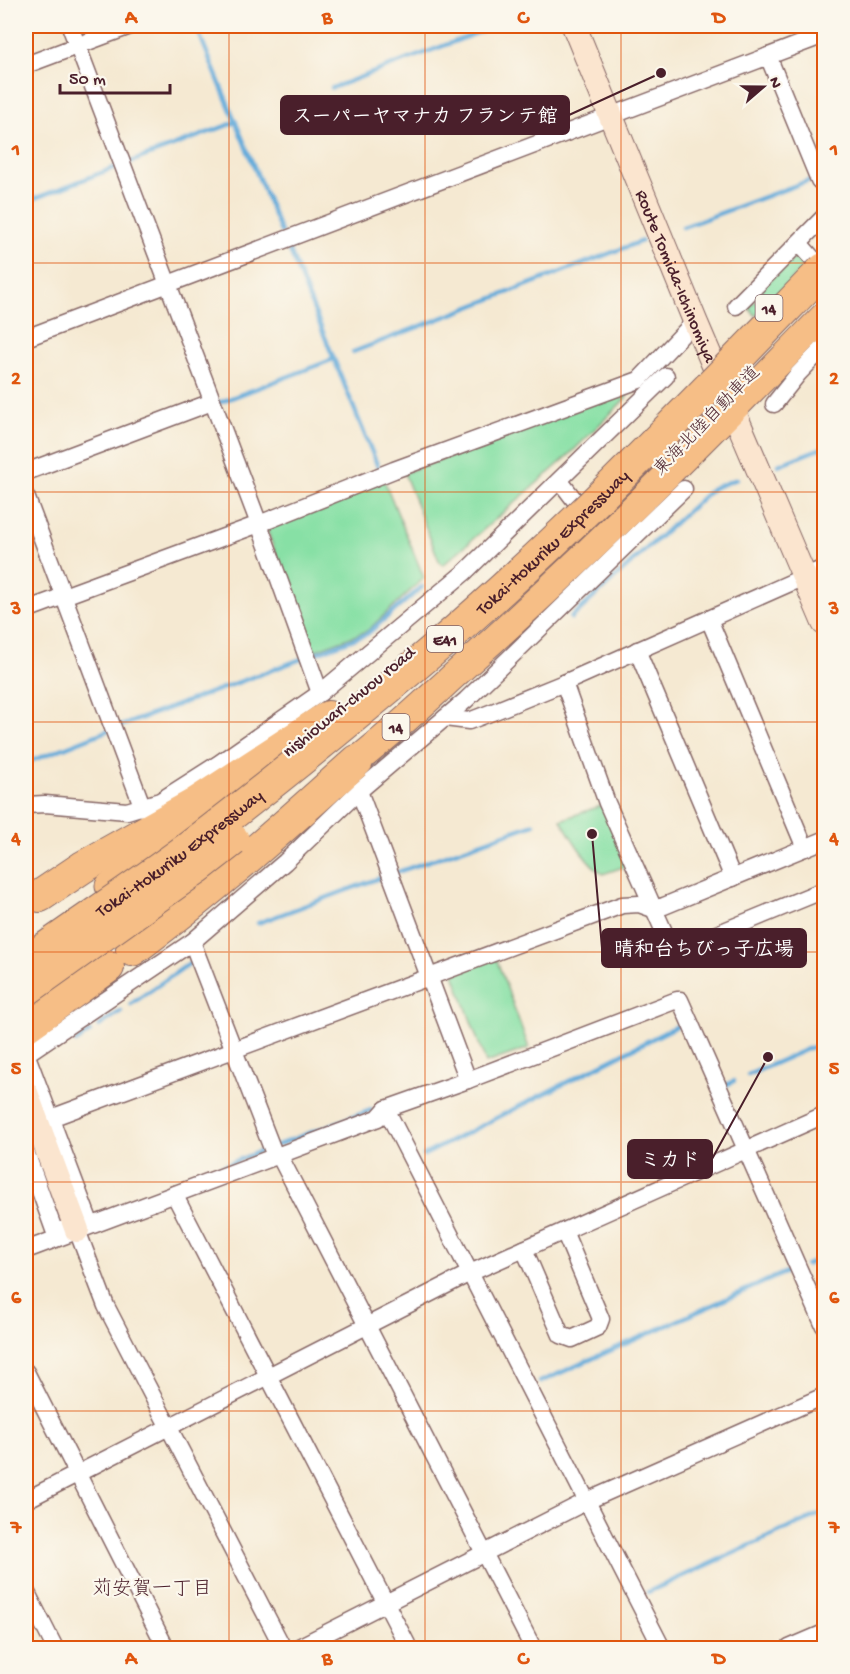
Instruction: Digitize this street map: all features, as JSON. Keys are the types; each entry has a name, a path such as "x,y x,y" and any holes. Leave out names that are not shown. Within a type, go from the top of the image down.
{"highway":[{"name":"Tokai-Hokuriku Expressway","path":"26,962 186,849 432,651 506,586 635,463 816,256"},
{"name":"東海北陸自動車道","path":"26,990 198,868 446,667 596,530 825,299"},
{"path":"40,896 105,854 195,804 274,755 324,705"},
{"path":"26,1026 160,929 248,858 358,776"}],"main road":[{"name":"Route Tomida-Ichinomiya","path":"574,26 733,410 815,573 825,623"},
{"name":"nishiowari-chuou road","path":"26,945 120,879 324,705 415,647 502,571 568,491 714,366 816,256"},
{"name":"14","path":"26,1004 158,910 358,776 650,494 825,316"},
{"path":"26,1093 77,1230"}],"street":[{"path":"26,805 45,804 127,811 143,808 160,801 324,705 259,524 70,26"},
{"path":"26,65 130,26"},
{"path":"26,338 825,35"},
{"path":"768,56 819,180 825,185"},
{"path":"736,306 816,256 825,217"},
{"path":"568,491 643,387 695,321"},
{"path":"774,404 798,374 825,347"},
{"path":"26,610 259,524 394,470 643,387 666,376"},
{"path":"26,472 212,402"},
{"path":"26,1152 54,1230 77,1230 88,1220 26,1054 192,942 285,862 358,776 445,718 684,489"},
{"path":"647,525 650,494"},
{"path":"26,496 143,808"},
{"path":"445,718 469,721 564,683 815,573"},
{"path":"709,619 805,848"},
{"path":"637,650 734,878"},
{"path":"564,683 607,803 673,952 825,890"},
{"path":"358,776 468,1080"},
{"path":"51,1118 622,905 639,904 653,909 664,906 825,840"},
{"path":"192,942 277,1155 533,1648"},
{"path":"26,1250 378,1118 386,1109 468,1080 677,999 680,1000 825,1326"},
{"path":"386,1109 662,1648"},
{"path":"26,1500 470,1273 825,1115"},
{"path":"174,1194 409,1648"},
{"path":"77,1230 106,1306 283,1648"},
{"path":"524,1249 561,1335 572,1339 598,1328 602,1319 564,1231"},
{"path":"26,1372 166,1648"},
{"path":"297,1648 587,1501 825,1396"},
{"path":"26,1591 55,1648"},
{"path":"789,1648 825,1633"}],"green space":[{"path":"793,259 800,259 802,269 756,316 746,305 752,304 762,295 762,287"},
{"path":"625,391 627,397 568,456 443,565 440,563 404,473"},
{"path":"384,480 424,578 367,631 311,652 266,527"},
{"path":"603,805 629,865 603,874 585,856 561,820"},
{"path":"496,958 529,1048 486,1063 454,974"}],"waterway":[{"path":"196,26 281,232"},
{"path":"332,88 496,26"},
{"path":"128,163 236,122"},
{"path":"26,202 116,167"},
{"path":"683,227 813,179"},
{"path":"353,352 642,241"},
{"path":"287,244 380,472"},
{"path":"218,403 334,359"},
{"path":"778,465 824,447"},
{"path":"571,618 713,488 737,479"},
{"path":"314,654 367,634 422,587"},
{"path":"118,727 304,658"},
{"path":"26,763 109,730"},
{"path":"395,873 534,824"},
{"path":"258,923 385,876"},
{"path":"131,1004 190,963"},
{"path":"99,1026 121,1011"},
{"path":"424,1155 683,1023"},
{"path":"76,1042 90,1032"},
{"path":"748,1075 812,1047"},
{"path":"724,1086 734,1081"},
{"path":"275,1146 371,1110"},
{"path":"180,1183 261,1151"},
{"path":"136,1200 164,1189"},
{"path":"806,1265 824,1257"},
{"path":"540,1382 791,1270"},
{"path":"648,1592 824,1512"}],"place":[{"name":"スーパーヤマナカ フランテ館","path":"661,73"},
{"name":"晴和台ちびっ子広場","path":"592,834"},
{"name":"ミカド","path":"768,1057"}],"district":[{"name":"苅安賀一丁目","path":"152,1587"}]}
